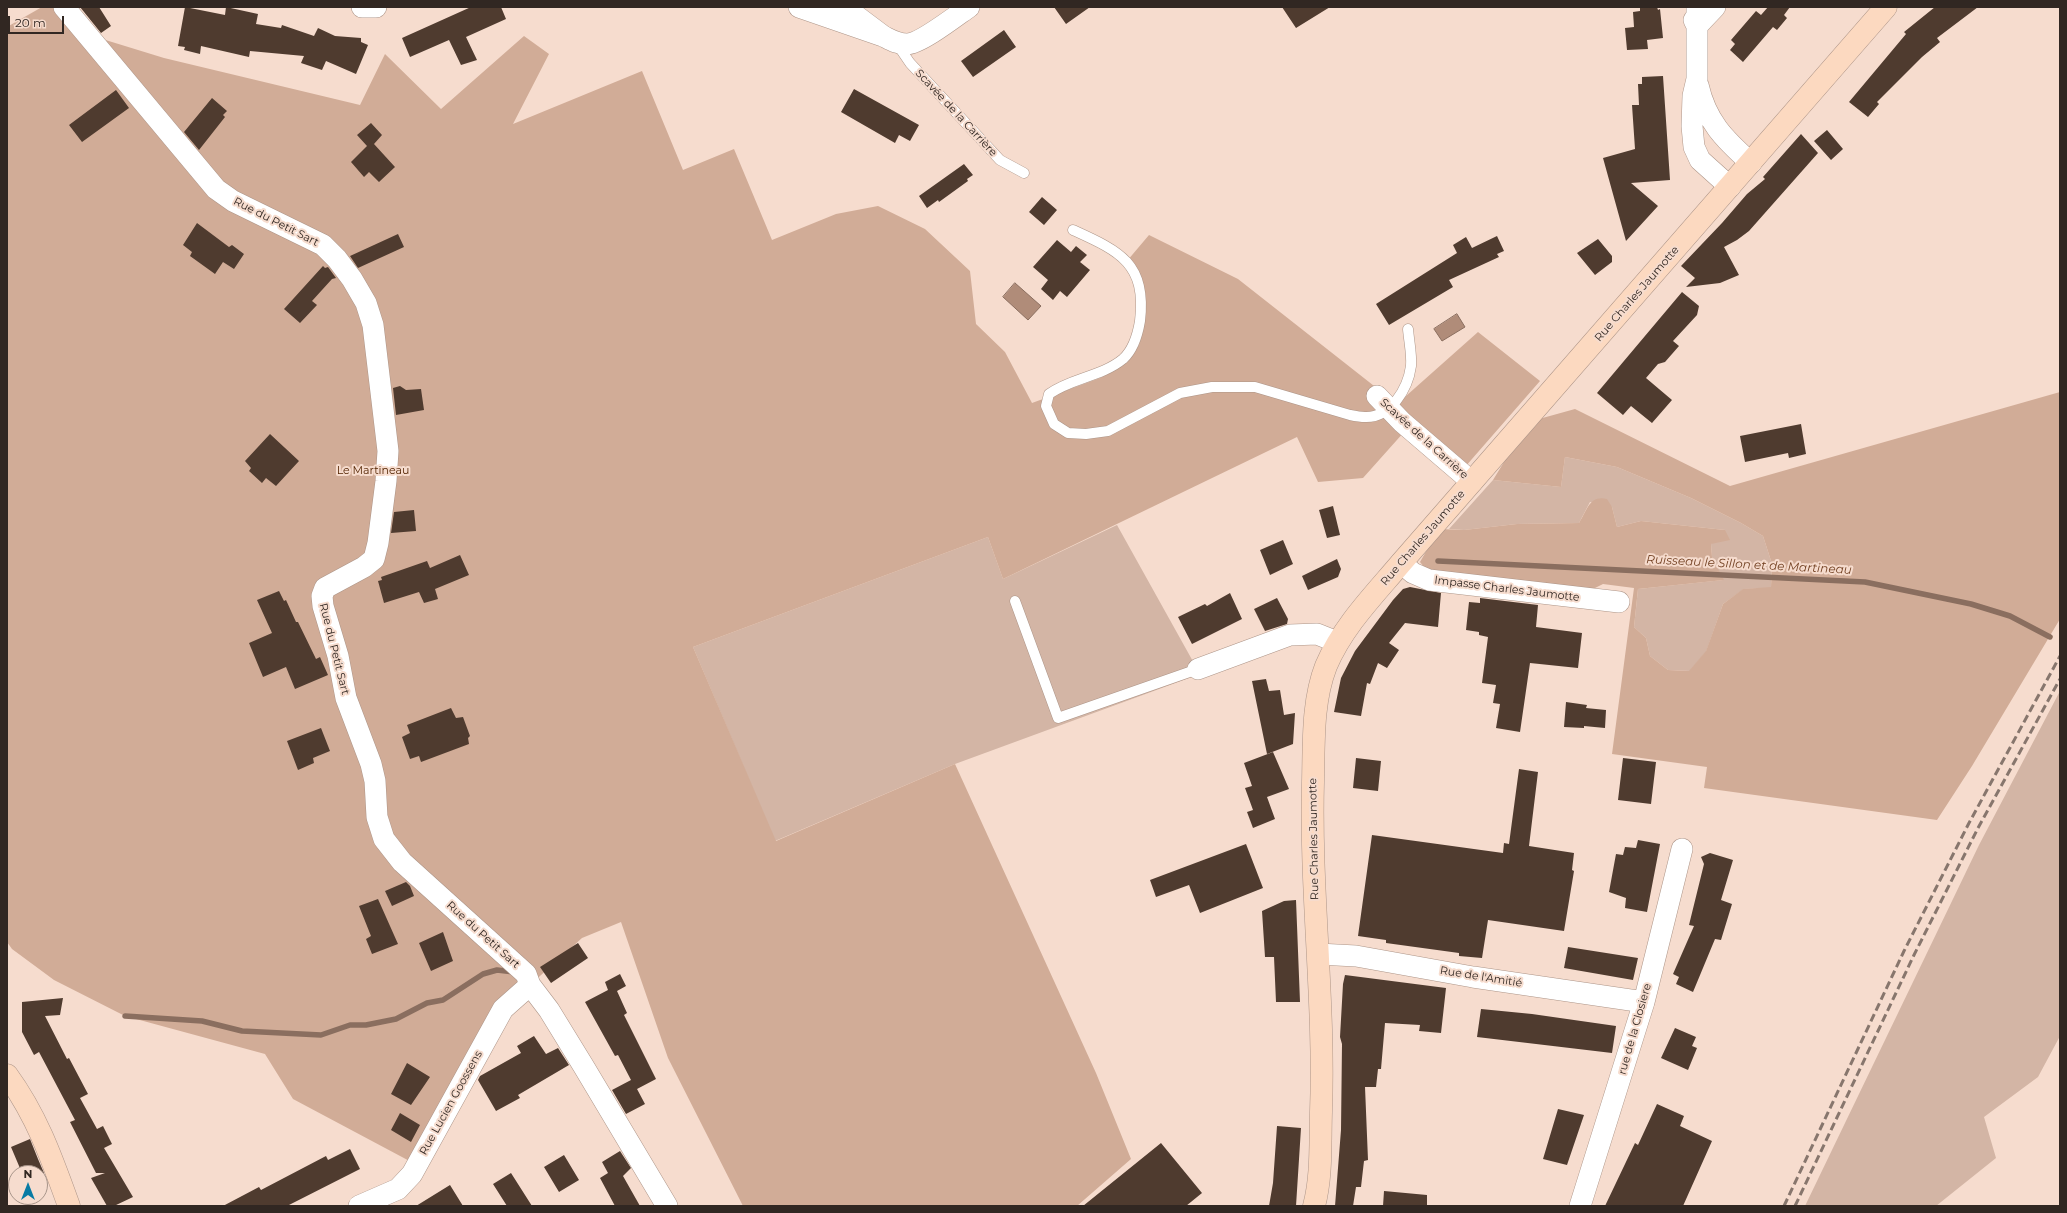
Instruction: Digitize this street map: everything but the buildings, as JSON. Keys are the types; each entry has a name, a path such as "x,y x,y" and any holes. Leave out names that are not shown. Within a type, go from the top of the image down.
{"main road":[{"name":"Rue Charles Jaumotte","path":"1314,1206 1319,1158 1322,1076 1312,816 1316,702 1326,667 1337,642 1350,622 1401,563 1886,7"},
{"path":"7,1075 24,1098 42,1132 69,1206"}],"street":[{"name":"Rue du Petit Sart","path":"64,7 216,190 233,201 323,245 337,259 366,303 373,325 388,451 378,543 374,559 364,567 325,588 322,596 323,606 338,656 346,698 371,764 375,781 377,818 384,839 402,862 526,974 530,985 548,1010 584,1067 667,1206"},
{"path":"362,7 376,7"},
{"path":"799,7 890,40 908,44 918,41 969,7"},
{"name":"Scavée de la Carrière","path":"838,7 855,15 890,40"},
{"path":"1687,7 1697,17 1697,79 1700,94 1712,123 1725,139 1751,163"},
{"path":"1697,17 1715,7"},
{"path":"1697,79 1693,96 1692,126 1694,147 1700,160 1730,187"},
{"name":"Scavée de la Carrière","path":"1382,402 1402,422 1472,482"},
{"name":"Impasse Charles Jaumotte","path":"1401,563 1413,573 1429,580 1619,602"},
{"path":"1198,669 1290,635 1317,634 1337,642"},
{"name":"rue de la Closiere","path":"1580,1206 1644,1002 1682,849"},
{"name":"Rue de l'Amitié","path":"1318,954 1356,956 1473,977 1644,1002"},
{"name":"Rue Lucien Goossens","path":"359,1206 398,1189 408,1179 503,1009 530,985"}],"lane":[{"name":"Scavée de la Carrière","path":"890,40 1000,160 1024,173"},
{"path":"1073,230 1111,248 1135,270 1142,303 1138,335 1123,358 1094,375 1060,386 1049,394 1046,406 1054,424 1068,433 1086,434 1108,430 1180,394 1212,387 1255,387 1336,411 1366,418 1376,415 1382,402 1398,399 1406,384 1411,365 1408,330"},
{"path":"1015,601 1058,718 1198,669"}],"shaded area":[{"path":"1015,283 1041,306 1028,320 1003,297"},
{"path":"1457,314 1465,327 1442,341 1434,329"},
{"path":"1565,457 1617,467 1691,498 1741,523 1763,536 1772,564 1771,588 1744,589 1723,604 1706,652 1690,671 1668,670 1650,656 1646,638 1634,627 1638,589 1723,580 1712,557 1711,544 1725,530 1641,521 1617,527 1612,507 1590,502 1579,523 1517,524 1464,530 1449,529 1493,480 1561,487"},
{"path":"1117,525 1200,674 955,764 775,841 693,647 988,537 1003,579"},
{"path":"2060,691 2060,1036 2038,1077 1984,1117 1996,1158 1936,1206 1805,1206 1979,845"}],"green space":[{"name":"Le Martineau","path":"42,7 64,7 86,34 164,58 360,105 385,54 441,109 524,36 549,54 513,124 642,71 683,170 734,149 772,240 836,214 878,206 925,229 970,271 976,324 1005,352 1032,403 1100,378 1123,365 1139,345 1142,324 1139,288 1127,261 1149,235 1238,279 1397,404 1478,332 1540,381 1465,467 1413,422 1363,478 1318,482 1297,437 1003,579 988,537 693,647 776,841 955,764 1096,1073 1131,1159 1077,1206 743,1206 668,1058 621,922 582,938 530,985 417,1165 293,1099 265,1054 125,1016 54,980 12,949 7,942 7,27"},
{"path":"2060,392 2060,619 1972,766 1937,820 1704,788 1707,767 1612,754 1634,588 1603,584 1589,591 1429,573 1420,562 1439,529 1464,530 1517,524 1579,523 1589,505 1596,499 1601,498 1607,499 1612,507 1617,527 1641,521 1725,530 1730,540 1711,544 1712,557 1724,580 1638,589 1634,627 1646,638 1650,656 1668,670 1689,671 1706,651 1723,604 1743,589 1771,587 1772,564 1763,536 1741,523 1691,498 1617,467 1565,457 1561,487 1493,480 1512,449 1539,419 1575,409 1730,486"}],"waterway":[{"name":"Ruisseau le Sillon et de Martineau","path":"1438,561 1865,582 1971,604 2010,616 2050,637"},
{"name":"Ruisseau le Sillon et de Martineau","path":"125,1016 202,1021 242,1031 321,1035 350,1025 366,1025 396,1019 427,1003 443,1000 483,974 497,970 514,972"}],"railway":[{"path":"1784,1206 1904,951 1969,823 2060,656"},
{"path":"1795,1206 1914,955 1978,828 2060,679"}]}
